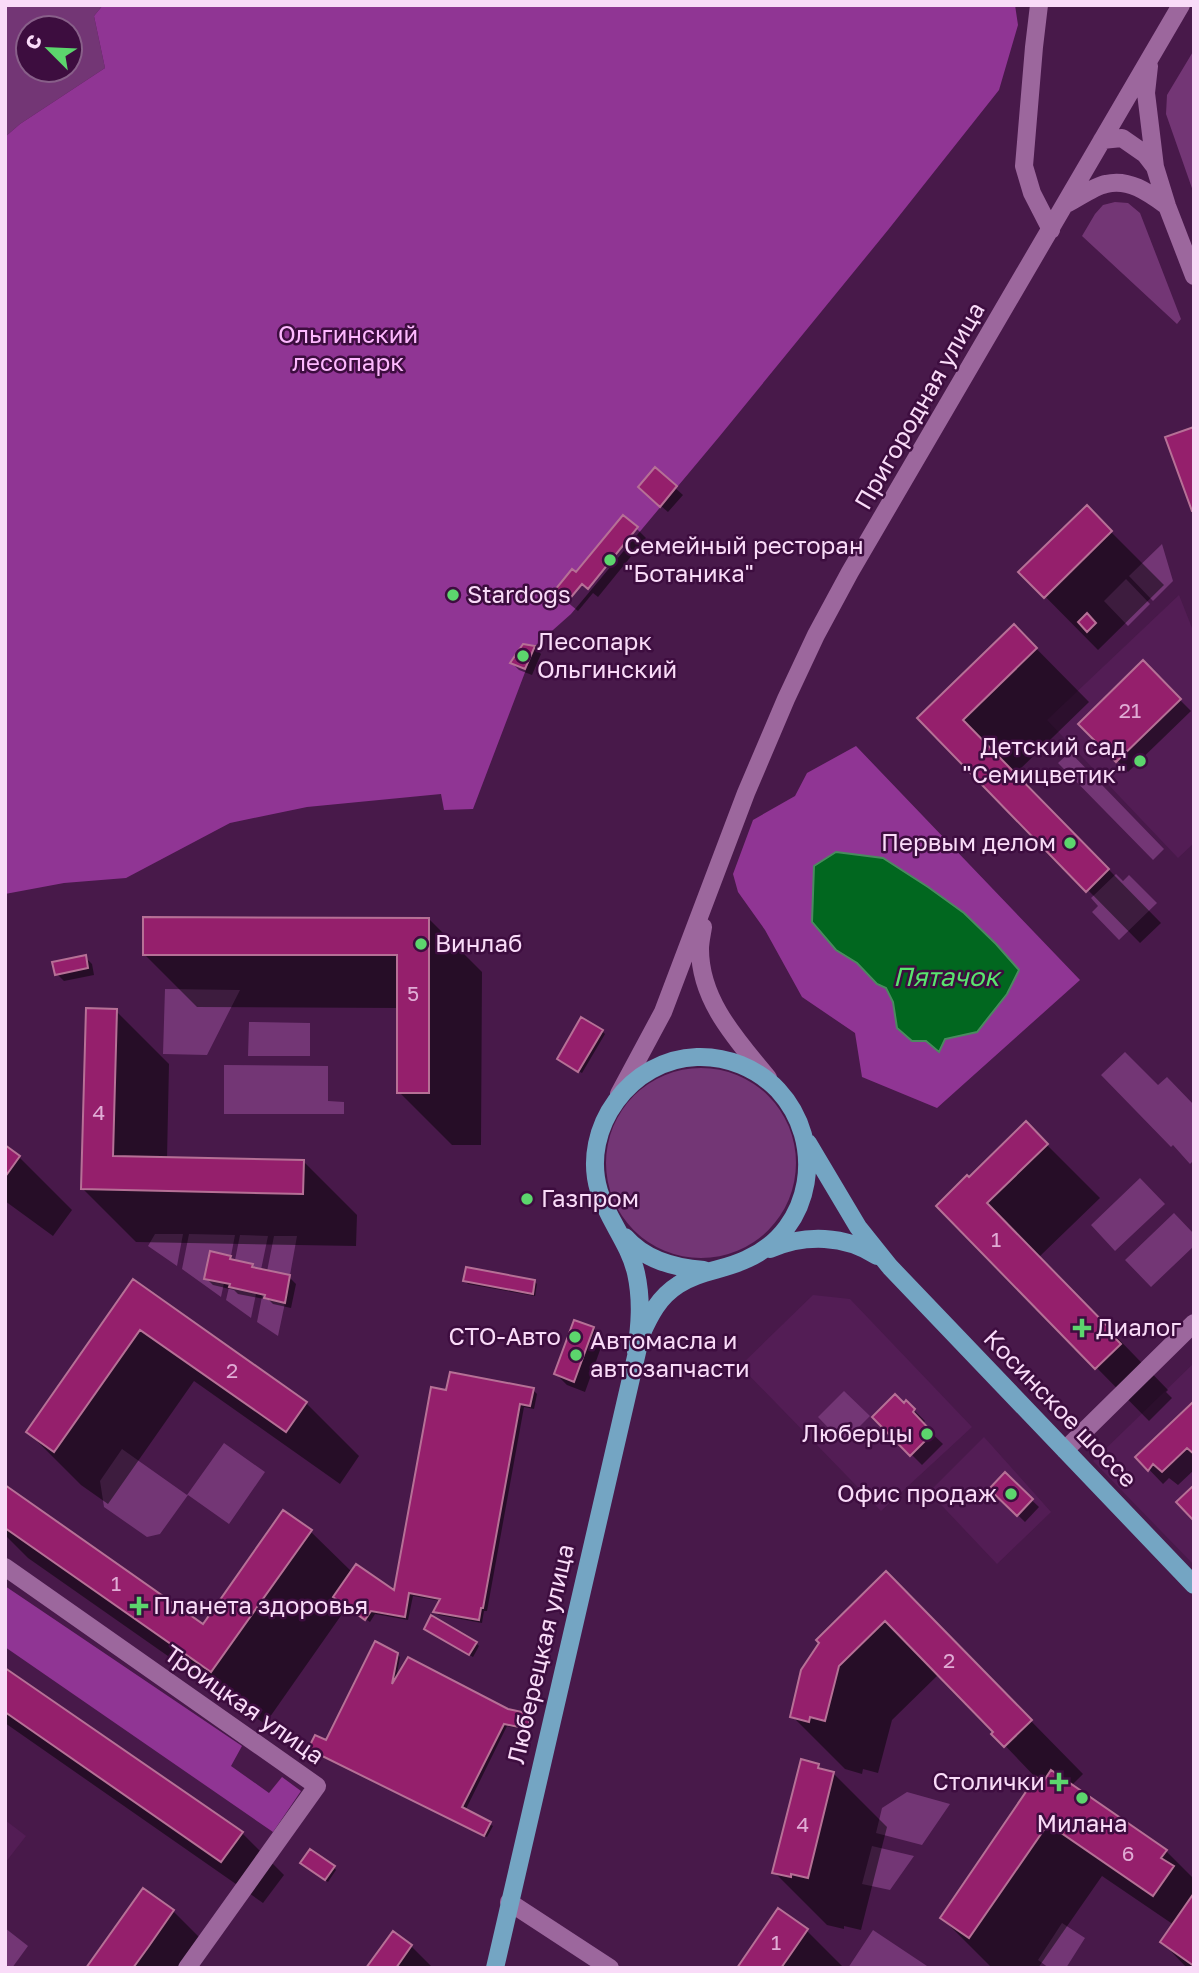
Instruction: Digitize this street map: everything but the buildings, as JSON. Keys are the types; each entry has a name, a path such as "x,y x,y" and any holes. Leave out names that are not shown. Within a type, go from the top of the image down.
{"main road":[{"path":"696,1057 736,1063 755,1071 772,1084 787,1099 797,1117 805,1138 808,1157 802,1198 781,1234 766,1248 748,1259 688,1278 665,1294 648,1320 636,1352 641,1311 632,1258 606,1210 598,1189 595,1170 601,1128 622,1093 637,1079 655,1068 676,1060 696,1057"},
{"name":"Косинское шоссе","path":"805,1138 858,1227 890,1267 1194,1585"},
{"path":"616,1227 646,1255 666,1264 698,1269 728,1266"},
{"name":"Косинское шоссе","path":"748,1259 797,1240 836,1240 864,1248 890,1267"},
{"name":"Люберецкая улица","path":"495,1968 636,1352"}],"street":[{"path":"1039,5 1024,166 1032,193 1051,229"},
{"name":"Пригородная улица","path":"713,884 746,793 816,635 850,572 1181,5"},
{"path":"1150,56 1146,93 1155,167 1194,276"},
{"path":"1102,140 1122,138 1145,154 1155,167"},
{"path":"1065,205 1105,184 1125,183 1145,191 1167,206"},
{"path":"713,884 700,949 709,995 723,1021 772,1084"},
{"path":"610,1109 663,1012 713,884"},
{"path":"1065,1450 1194,1323"},
{"name":"Троицкая улица","path":"5,1567 317,1786 187,1968"},
{"path":"509,1902 610,1968"}],"shaded area":[{"path":"5,5 103,5 94,16 105,68 84,82 84,14 14,14 14,84 81,84 5,137"},
{"path":"1194,50 1194,194 1166,114 1167,95"},
{"path":"1128,203 1140,213 1181,319 1177,324 1082,236 1103,205"},
{"path":"1162,544 1173,581 1153,601 1129,576"},
{"path":"1126,579 1150,604 1128,626 1104,601"},
{"name":"Детский сад \"Семицветик\"","path":"1179,595 1194,633 1194,843 1178,858 1047,720"},
{"path":"1070,752 1164,849 1153,860 1058,763"},
{"path":"1116,874 1123,881 1129,875 1157,903 1119,940 1092,912 1098,906 1091,898"},
{"path":"165,989 240,990 207,1055 163,1054"},
{"path":"249,1022 310,1023 310,1056 248,1056"},
{"path":"1125,1052 1158,1085 1167,1077 1194,1105 1194,1160 1190,1164 1101,1075"},
{"path":"224,1065 328,1066 328,1101 344,1102 344,1114 224,1114"},
{"path":"701,1068 720,1069 737,1075 768,1096 789,1127 795,1144 795,1182 789,1199 768,1230 737,1251 720,1257 701,1258 682,1257 665,1251 634,1230 613,1199 607,1182 606,1163 607,1144 613,1127 634,1096 665,1075 682,1069"},
{"path":"1140,1178 1165,1204 1115,1251 1091,1225"},
{"path":"1174,1213 1194,1234 1194,1246 1151,1287 1125,1260"},
{"path":"155,1234 183,1234 177,1266 148,1246"},
{"path":"189,1234 235,1235 231,1256 210,1251 205,1279 224,1283 221,1297 182,1269"},
{"path":"240,1235 268,1236 251,1318 226,1300 229,1287 247,1291 253,1264 235,1260"},
{"path":"274,1236 297,1236 290,1275 270,1271 264,1298 285,1303 278,1336 257,1322"},
{"path":"813,1295 850,1299 972,1427 881,1511 740,1366"},
{"path":"1194,1363 1194,1565 1093,1461"},
{"path":"844,1391 870,1416 843,1443 818,1417"},
{"path":"984,1437 1051,1512 997,1564 929,1492"},
{"path":"224,1443 265,1472 229,1524 188,1495 160,1534 147,1537 104,1507 100,1481 122,1449 187,1495"},
{"path":"907,1792 950,1804 922,1845 876,1833 882,1808"},
{"path":"5,1820 26,1836 5,1863"},
{"path":"872,1846 914,1856 890,1890 862,1884"},
{"path":"1062,1923 1085,1938 1066,1968 1049,1968 1038,1960"},
{"path":"5,1928 28,1946 12,1968 5,1968"},
{"path":"873,1930 930,1968 848,1968"}],"green space":[{"name":"Ольгинский лесопарк","path":"103,5 1015,5 1018,25 999,90 719,437 571,614 535,646 473,809 444,810 441,794 307,807 230,823 126,878 64,883 5,894 5,137 20,124 105,68 94,16"},
{"path":"856,746 1080,980 937,1108 862,1077 855,1033 802,997 765,930 738,892 733,874 753,820 795,796 807,773","holes":["883,858 964,913 926,1041 912,1040 897,1028 893,1002 886,988 877,984 857,963 836,950"]},
{"path":"5,1586 242,1746 231,1766 269,1793 282,1777 301,1791 273,1832 5,1647"}],"water":[{"name":"Пятачок","path":"836,852 883,858 928,887 964,913 1019,970 1007,994 977,1032 945,1039 939,1052 926,1041 912,1041 897,1028 893,1002 886,988 877,984 857,963 836,950 812,922 814,866"}],"place":[{"name":"Семейный ресторан \"Ботаника\"","path":"610,560"},
{"name":"Stardogs","path":"453,595"},
{"name":"Лесопарк Ольгинский","path":"523,656"},
{"name":"Детский сад \"Семицветик\"","path":"1140,761"},
{"name":"Первым делом","path":"1070,843"},
{"name":"Винлаб","path":"421,944"},
{"name":"Газпром","path":"527,1199"},
{"name":"Диалог","path":"1082,1328"},
{"name":"СТО-Авто","path":"575,1337"},
{"name":"Автомасла и автозапчасти","path":"576,1355"},
{"name":"Люберцы","path":"927,1434"},
{"name":"Офис продаж","path":"1011,1494"},
{"name":"Планета здоровья","path":"139,1606"},
{"name":"Столички","path":"1059,1782"},
{"name":"Милана","path":"1082,1798"}]}
